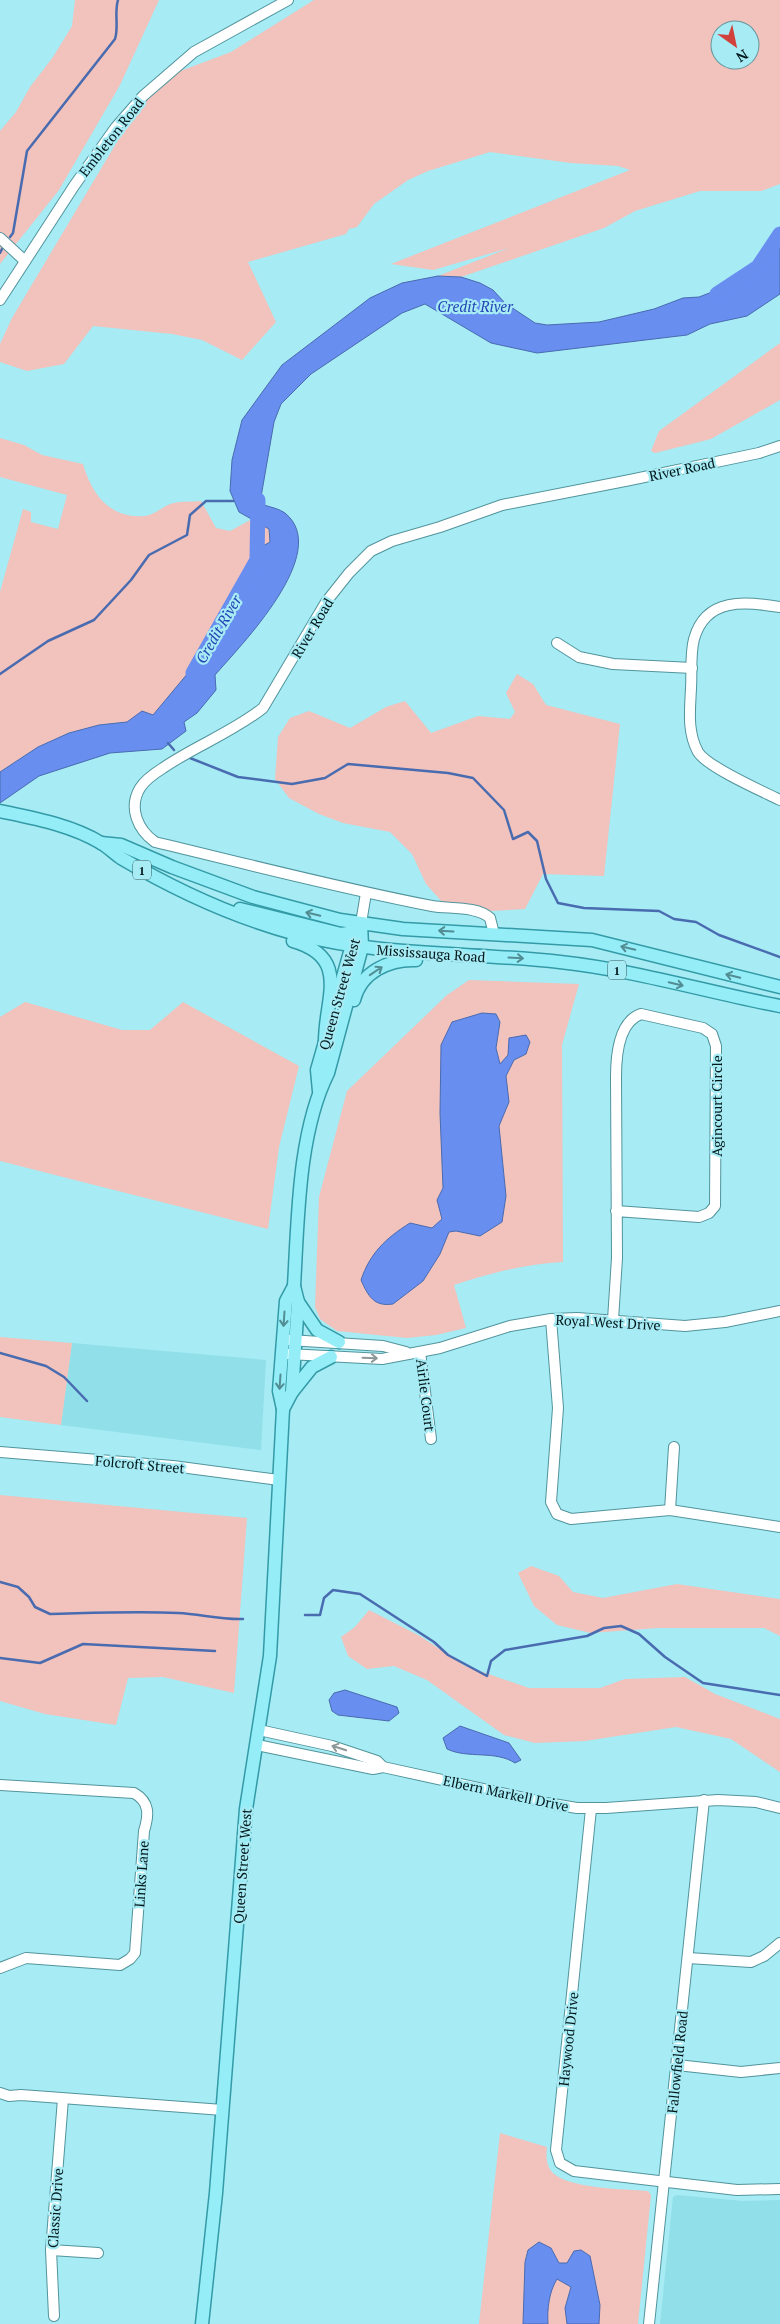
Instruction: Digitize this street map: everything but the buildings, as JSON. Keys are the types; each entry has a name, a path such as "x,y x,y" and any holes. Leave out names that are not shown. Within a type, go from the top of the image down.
{"main road":[{"name":"Mississauga Road","path":"0,811 65,828 101,842 121,845 253,898 303,911 361,923 403,929 592,940 780,987"},
{"name":"Mississauga Road","path":"101,842 118,856 150,875 214,907 299,935 356,946 450,955 538,960 609,968 780,1006"},
{"path":"214,907 231,906 341,934 348,933 361,923"},
{"path":"236,915 246,927 314,949 325,962 332,976 332,988 324,1023 325,1043"},
{"name":"Queen Street West","path":"319,1091 328,1073 341,1025 361,923"},
{"name":"Queen Street West","path":"289,1340 298,1302 294,1286 299,1202 319,1091 317,1070 356,946"},
{"path":"341,1025 352,1010 359,987 372,972 389,963 400,960 444,962 450,955"},
{"name":"Queen Street West","path":"202,2324 223,2110 246,1810 270,1656 283,1409 279,1391 288,1354 289,1340 286,1301 294,1286"},
{"path":"298,1302 317,1330 339,1342"},
{"name":"Queen Street West","path":"283,1409 292,1392 288,1354"},
{"path":"292,1392 312,1367 331,1356"}],"street":[{"name":"Embleton Road","path":"0,300 84,171 116,127 143,96 194,52 288,0"},
{"path":"0,238 25,261"},
{"name":"River Road","path":"494,934 490,918 474,911 435,906 366,892 155,842 146,836 138,823 135,808 140,787 146,780 187,752 252,717 263,708 326,602 349,573 370,552 392,541 440,527 502,505 759,453 780,446"},
{"path":"780,607 736,602 717,608 702,622 694,639 689,728 699,753 712,764 780,800"},
{"path":"557,643 579,657 613,664 692,668"},
{"path":"361,923 366,892"},
{"name":"Agincourt Circle","path":"613,1320 617,1258 616,1211 616,1068 626,1027 631,1018 640,1014 703,1028 712,1034 716,1046 715,1206 709,1213 699,1217 616,1211"},
{"name":"Royal West Drive","path":"288,1354 382,1358 409,1352 420,1352 466,1341 510,1326 551,1319 577,1318 669,1325 706,1325 780,1311"},
{"path":"551,1319 558,1408 551,1502 554,1510 560,1517 571,1519 670,1510 780,1528"},
{"name":"Royal West Drive","path":"289,1340 383,1346 409,1352"},
{"name":"Airlie Court","path":"420,1352 431,1439"},
{"path":"670,1510 674,1446"},
{"name":"Folcroft Street","path":"0,1452 173,1466 279,1480"},
{"name":"Elbern Markell Drive","path":"259,1730 332,1746 377,1762 383,1767 547,1804 591,1809 704,1800 747,1801 780,1808"},
{"name":"Elbern Markell Drive","path":"257,1745 373,1770 383,1767"},
{"name":"Links Lane","path":"0,1785 134,1793 143,1798 147,1807 148,1818 144,1831 135,1953 130,1959 120,1965 26,1958 0,1968"},
{"name":"Fallowfield Road","path":"649,2324 704,1800"},
{"name":"Haywood Drive","path":"591,1809 556,2154 560,2163 574,2171 664,2182 737,2190 780,2189"},
{"path":"688,1958 751,1962 764,1956 780,1943"},
{"path":"676,2065 741,2072 780,2068"},
{"path":"0,2092 9,2096 223,2110"},
{"name":"Classic Drive","path":"54,2316 51,2250 63,2099"},
{"path":"51,2250 98,2253"}],"shaded area":[{"path":"75,0 159,0 120,85 59,190 0,264 0,131 16,112 30,87 53,57 72,26"},
{"path":"314,0 780,0 780,184 761,191 700,191 635,211 604,228 461,277 438,276 509,248 433,270 391,264 630,170 618,166 571,163 490,152 428,171 408,180 374,204 357,227 349,229 346,234 248,262 276,322 242,360 202,340 172,334 93,326 64,364 27,371 0,362 0,344 12,318 136,110 175,73 231,52"},
{"path":"780,343 780,400 711,439 655,453 651,451 659,431"},
{"path":"0,438 24,445 42,455 83,464 97,495 104,503 122,514 145,516 174,503 201,501 216,528 230,531 254,518 269,529 270,542 263,546 253,569 225,607 218,637 153,716 142,712 127,722 99,725 69,733 38,747 0,772 0,592 23,509 31,512 31,522 58,529 67,495 0,477"},
{"path":"517,674 533,684 546,705 620,724 604,876 543,874 525,909 491,911 443,903 426,884 412,854 390,832 343,823 319,814 289,798 275,779 278,737 290,718 309,711 350,728 386,707 405,701 431,733 478,716 510,719 515,712 506,693"},
{"path":"469,980 579,984 562,1045 563,1262 508,1270 454,1285 466,1328 436,1335 407,1338 337,1331 320,1319 315,1307 319,1197 347,1091 447,995"},
{"path":"25,1002 122,1030 150,1030 183,1002 299,1066 279,1147 268,1229 0,1161 0,1017"},
{"path":"0,1337 72,1343 61,1425 0,1417"},
{"path":"72,1343 266,1360 261,1450 61,1425"},
{"path":"0,1495 247,1518 234,1693 163,1677 128,1678 116,1725 45,1714 0,1701"},
{"path":"531,1566 559,1576 573,1592 603,1598 677,1584 780,1599 780,1636 764,1628 658,1628 591,1633 557,1625 534,1606 518,1573"},
{"path":"369,1610 420,1636 465,1666 529,1688 600,1688 625,1679 685,1677 715,1694 780,1719 780,1772 731,1739 676,1727 585,1741 535,1743 504,1735 427,1680 394,1666 367,1669 348,1656 341,1637 355,1627"},
{"path":"500,2133 547,2147 549,2167 553,2173 561,2178 584,2185 648,2191 651,2195 638,2324 479,2324"},
{"path":"677,2195 743,2201 780,2200 780,2324 660,2324 673,2197"}],"water":[{"name":"Credit River","path":"780,243 780,294 747,316 710,324 687,335 537,353 491,343 425,304 402,313 311,374 281,404 274,422 261,497 264,505 285,513 297,530 298,551 291,574 277,598 261,621 215,675 216,690 197,713 184,722 186,731 162,749 110,753 39,776 0,803 0,772 38,747 69,733 99,725 127,722 142,711 153,715 218,637 225,607 253,569 263,546 270,542 269,529 239,512 230,491 232,460 242,420 282,365 370,298 402,283 438,276 461,277 480,283 493,290 505,303 535,323 547,325 599,322 654,309 683,298 699,297 748,278"},
{"path":"482,1013 496,1014 500,1022 496,1048 500,1064 508,1055 509,1038 526,1035 530,1042 526,1054 514,1060 506,1076 509,1102 499,1126 506,1196 502,1222 480,1236 456,1231 449,1232 440,1254 423,1281 393,1304 381,1304 372,1299 361,1280 374,1254 393,1234 410,1223 432,1228 442,1219 437,1200 443,1188 440,1113 441,1045 452,1022"},
{"path":"345,1690 397,1707 399,1713 389,1721 338,1715 332,1711 329,1700 334,1693"},
{"path":"460,1726 509,1743 521,1760 515,1763 490,1755 464,1754 447,1749 443,1738"},
{"path":"539,2242 551,2248 559,2263 567,2263 574,2251 581,2250 590,2256 600,2305 599,2324 567,2324 565,2308 571,2287 557,2279 549,2301 548,2324 523,2324 525,2262 528,2250"}],"waterway":[{"path":"10,237 13,233 27,151 115,39 118,0"},
{"name":"Credit River","path":"717,294 758,267 780,234"},
{"path":"0,253 2,249"},
{"name":"Credit River","path":"193,673 257,560 258,500"},
{"path":"0,674 48,641 94,620 131,580 149,555 187,535 190,515 206,501 233,501"},
{"path":"168,743 174,750"},
{"path":"190,758 238,777 292,784 325,778 348,764 448,773 473,778 504,810 513,839 528,832 537,841 546,879 558,903 584,908 659,911 674,919 696,922 719,935 780,957"},
{"path":"0,1353 46,1366 64,1377 87,1401"},
{"path":"0,1582 18,1587 29,1597 35,1607 50,1614 162,1612 243,1619"},
{"path":"305,1615 320,1615 324,1598 333,1590 360,1594 434,1642 448,1655 487,1676 491,1661 505,1650 587,1636 604,1628 621,1626 639,1634 665,1657 703,1683 780,1695"},
{"path":"0,1658 40,1663 83,1644 215,1651"}]}
